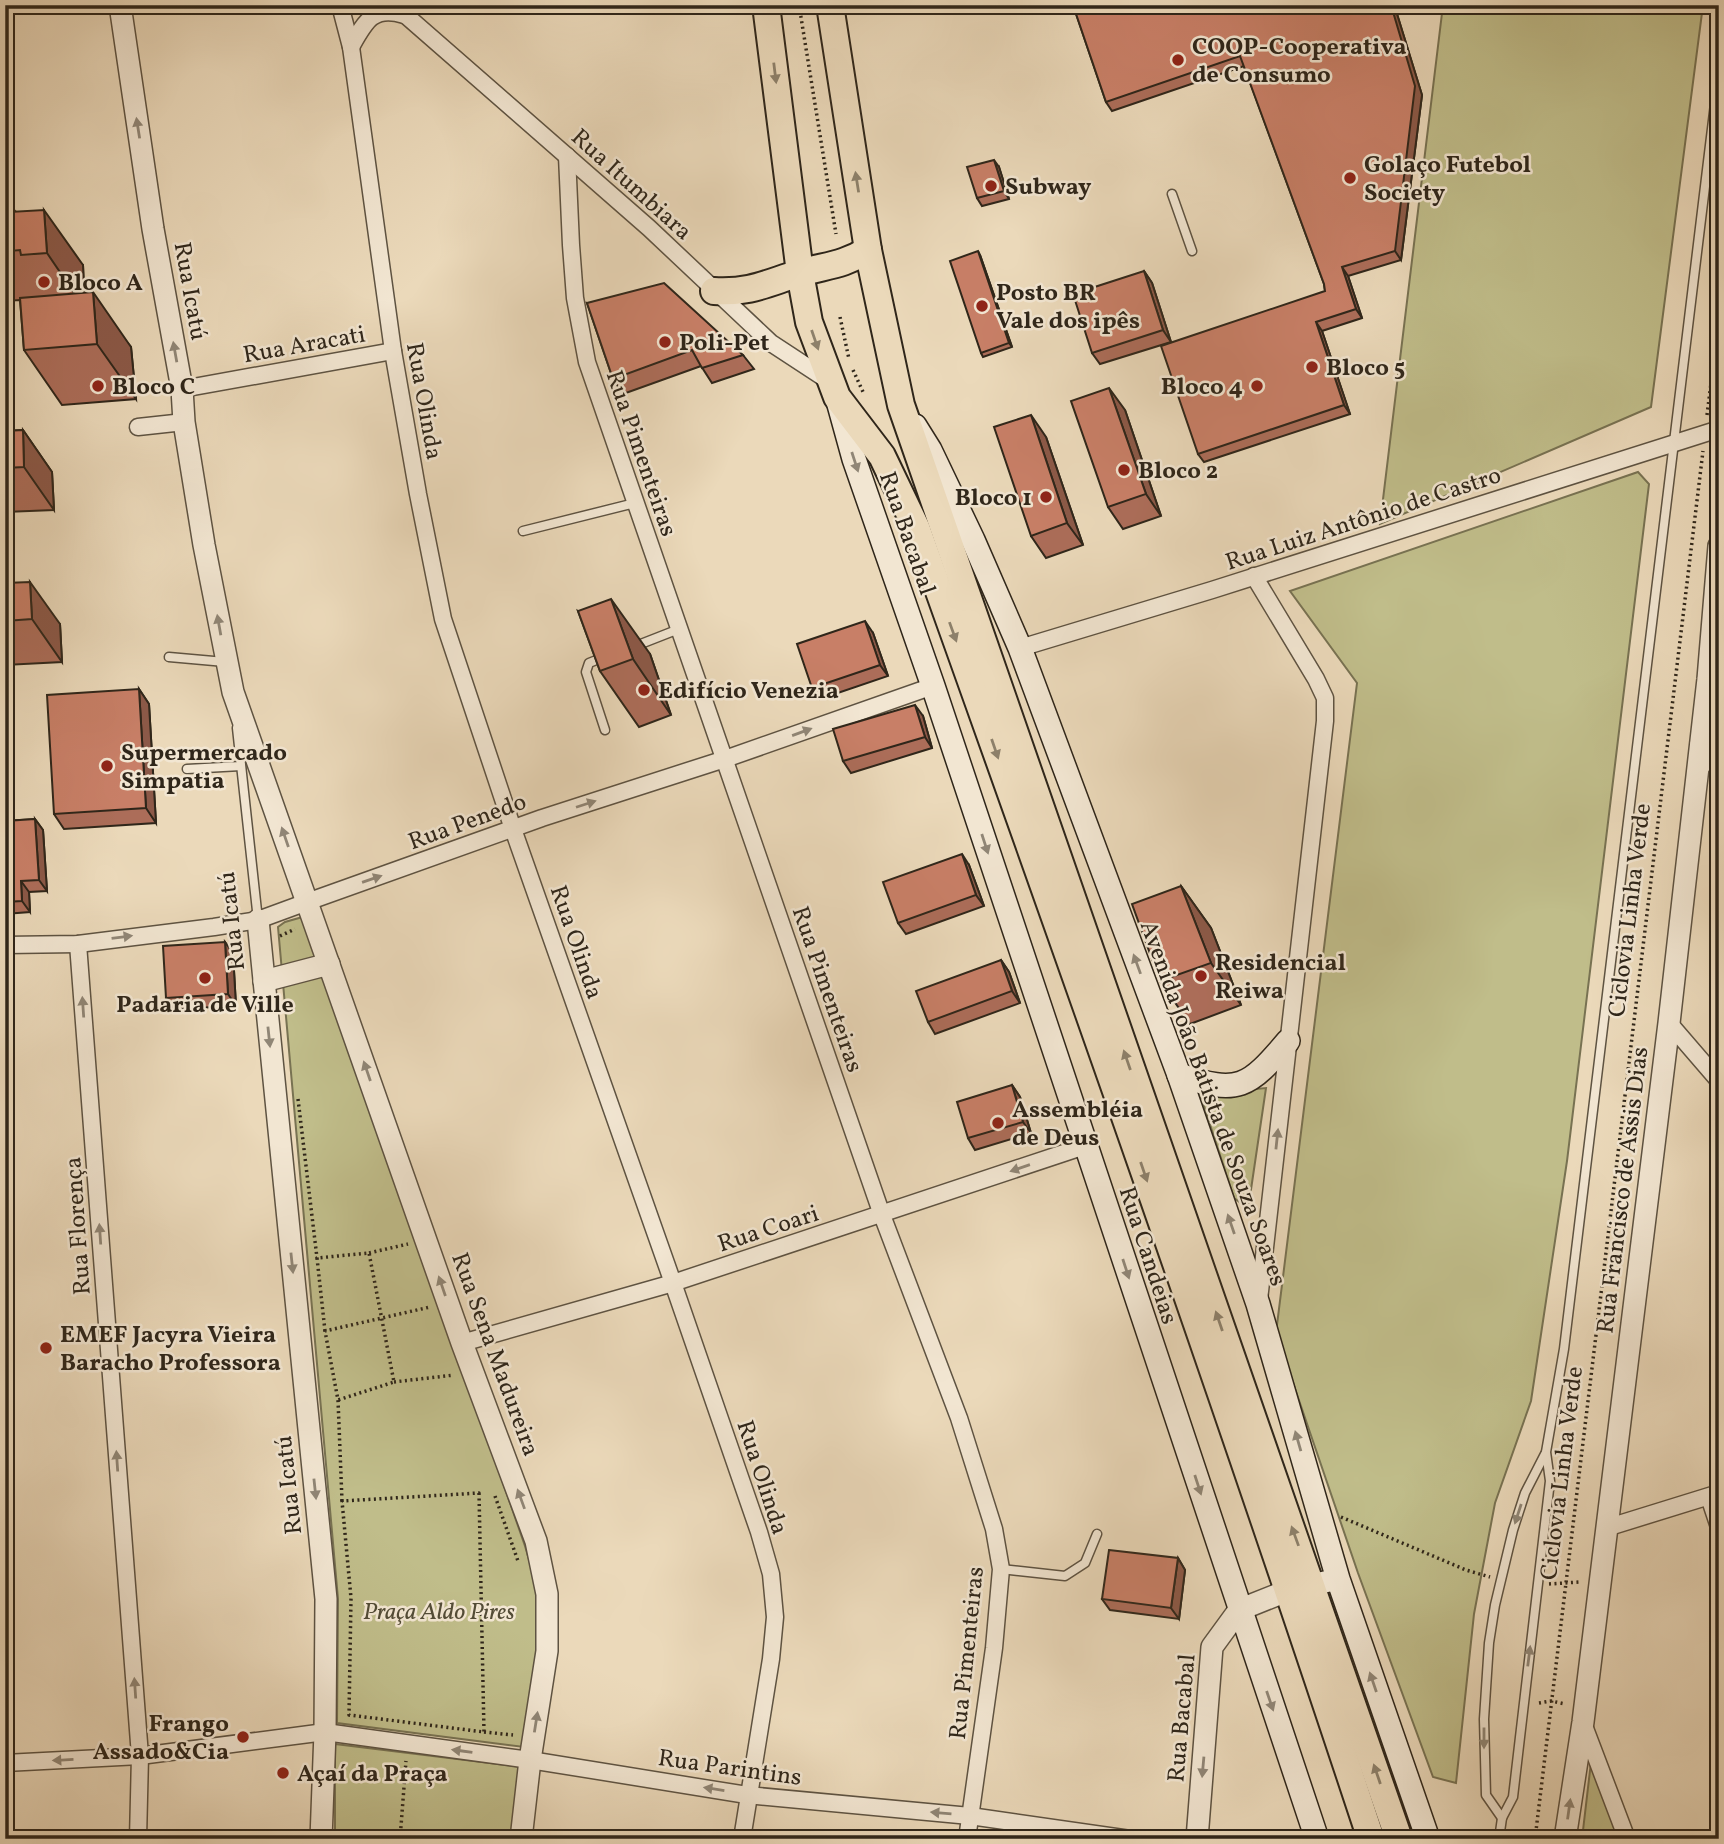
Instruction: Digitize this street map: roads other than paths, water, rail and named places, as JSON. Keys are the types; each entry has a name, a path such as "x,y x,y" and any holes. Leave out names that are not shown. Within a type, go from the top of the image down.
{"main road":[{"path":"830,5 867,250 901,405 1116,1028 1301,1587 1371,1839"},
{"path":"762,10 809,322 833,389 882,456 916,527 1124,1114 1301,1587 1399,1839"},
{"path":"714,291 738,292 755,289 800,273 836,266 867,250"},
{"name":"Rua Bacabal","path":"833,389 854,459 933,686"},
{"name":"Avenida João Batista de Souza Soares","path":"901,405 930,450 974,540 1020,648 1178,1075 1258,1304 1338,1579 1428,1839"},
{"name":"Rua Candeias","path":"933,686 1317,1839"},
{"path":"1178,1075 1224,1086 1250,1081 1288,1041"}],"street":[{"name":"Rua Icatú","path":"120,5 153,229 182,389 184,422 225,662 233,692"},
{"name":"Rua Olinda","path":"340,5 351,47 393,351 443,619 771,1574 775,1617 772,1648 742,1839"},
{"path":"351,47 362,27 381,12 400,10"},
{"name":"Rua Itumbiara","path":"400,10 649,228 771,343 833,389"},
{"name":"Rua Pimenteiras","path":"567,156 575,298 587,362 882,1215 959,1418 995,1529 1001,1569 994,1648 967,1839"},
{"name":"Rua Aracati","path":"182,389 393,351"},
{"path":"138,426 184,422"},
{"name":"Rua Luiz Antônio de Castro","path":"1020,648 1712,431"},
{"name":"Rua Francisco de Assis Dias","path":"1565,1839 1584,1715 1701,744 1715,679 1719,546"},
{"path":"1254,576 1325,698 1325,721 1258,1304"},
{"name":"Rua Penedo","path":"5,946 78,944 258,920 513,829 933,686"},
{"name":"Rua Sena Madureira","path":"233,692 462,1343 536,1541 547,1594 547,1651 521,1839"},
{"path":"1701,744 1719,767"},
{"name":"Rua Icatú","path":"258,920 326,1599 321,1839"},
{"name":"Rua Florença","path":"78,944 140,1756 138,1839"},
{"path":"264,981 329,964"},
{"path":"1669,1023 1719,1082"},
{"name":"Rua Coari","path":"462,1343 673,1283 1085,1146"},
{"path":"1606,1528 1714,1495 1719,1527"},
{"path":"1239,1610 1301,1587 1338,1579"},
{"name":"Rua Bacabal","path":"1197,1839 1212,1647 1239,1610"},
{"path":"1584,1715 1627,1839"},
{"name":"Rua Parintins","path":"5,1763 140,1756 325,1731 747,1795 970,1816 1130,1839"}],"lane":[{"path":"1502,1818 1486,1795 1484,1757 1489,1643 1501,1579 1525,1493 1546,1452 1566,1335 1719,71"},
{"path":"1172,194 1192,251"},
{"path":"523,531 635,503"},
{"path":"623,650 679,629"},
{"path":"605,730 586,672 589,663 612,654"},
{"path":"169,657 225,662"},
{"name":"Rua Icatú","path":"233,692 258,920"},
{"path":"187,769 241,766"},
{"path":"1499,1839 1502,1818 1513,1797 1550,1481 1546,1452"},
{"path":"1001,1569 1065,1577 1085,1563 1097,1534"}],"place":[{"name":"COOP-Cooperativa de Consumo","path":"1178,60"},
{"name":"Golaço Futebol Society","path":"1350,178"},
{"name":"Subway","path":"991,186"},
{"name":"Bloco A","path":"44,282"},
{"name":"Posto BR Vale dos ipês","path":"982,306"},
{"name":"Poli-Pet","path":"665,342"},
{"name":"Bloco 5","path":"1312,367"},
{"name":"Bloco C","path":"98,386"},
{"name":"Bloco 4","path":"1257,386"},
{"name":"Bloco 2","path":"1124,470"},
{"name":"Bloco 1","path":"1046,497"},
{"name":"Edifício Venezia","path":"644,690"},
{"name":"Supermercado Simpatia","path":"107,766"},
{"name":"Residencial Reiwa","path":"1201,976"},
{"name":"Padaria de Ville","path":"205,978"},
{"name":"Assembléia de Deus","path":"998,1123"},
{"name":"EMEF Jacyra Vieira Baracho Professora","path":"46,1348"},
{"name":"Frango Assado&Cia","path":"243,1737"},
{"name":"Açaí da Praça","path":"283,1773"}],"park label":[{"name":"Praça Aldo Pires","path":"439,1611"}]}
